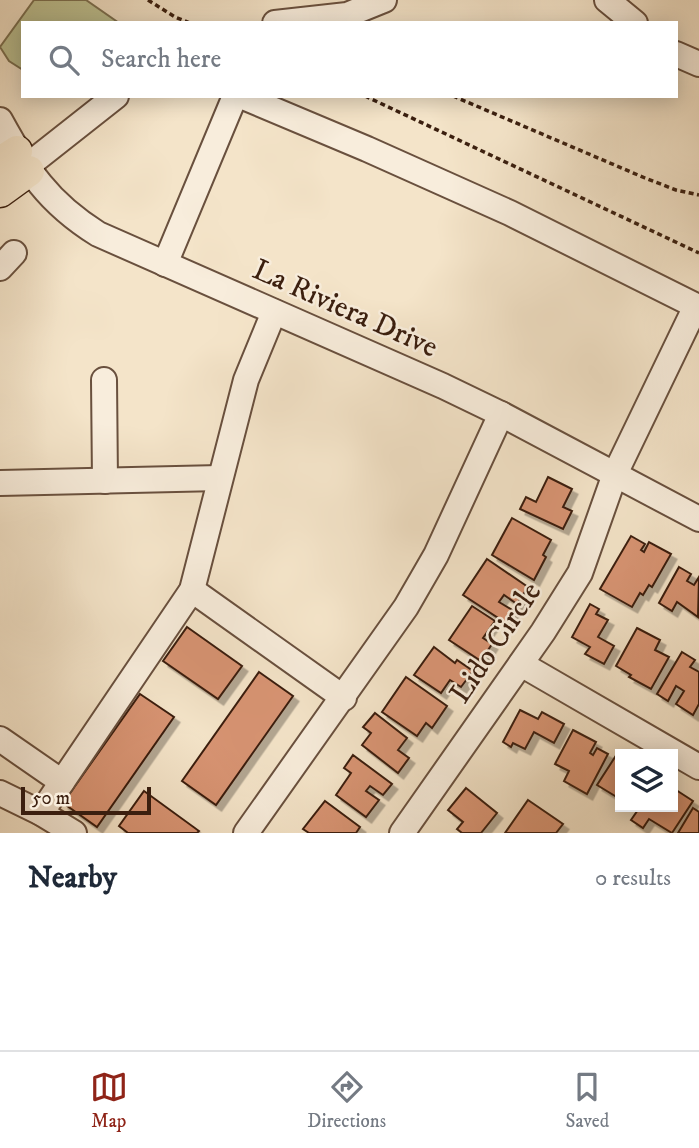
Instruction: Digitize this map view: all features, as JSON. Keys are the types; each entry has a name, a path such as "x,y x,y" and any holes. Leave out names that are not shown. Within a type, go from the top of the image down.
{"main road":[{"path":"0,192 18,163"}],"street":[{"path":"293,21 347,15 384,0"},
{"path":"607,0 633,21"},
{"path":"678,55 699,64"},
{"path":"18,163 113,98"},
{"path":"165,264 234,98"},
{"path":"247,98 510,213 698,307"},
{"name":"La Riviera Drive","path":"0,120 18,163 59,206 84,226 110,241 501,414 699,519"},
{"name":"Lido Circle","path":"402,833 521,664 580,573 615,474 698,307"},
{"path":"41,813 192,590 246,380 274,312"},
{"path":"104,380 105,481"},
{"path":"246,833 406,607 436,555 501,414"},
{"path":"0,483 220,478"},
{"path":"192,590 344,698"},
{"path":"521,664 699,767"},
{"path":"0,739 62,782"},
{"path":"0,793 74,833"}],"path":[{"path":"148,0 185,21"},
{"path":"369,98 699,253"},
{"path":"458,98 645,178 676,190 699,195"}],"green space":[{"path":"34,0 86,0 116,21 21,21 21,69 9,61 0,47"}],"building":[{"path":"548,477 572,489 563,507 572,511 563,529 520,509 526,497 536,502"},
{"path":"512,518 551,540 534,580 492,555"},
{"path":"631,536 645,544 641,550 644,552 649,542 671,554 652,587 649,585 643,595 640,593 632,607 600,589"},
{"path":"487,559 528,587 517,604 504,595 499,602 514,611 506,623 463,595"},
{"path":"679,567 691,574 687,581 694,585 699,577 698,617 677,602 672,611 659,603"},
{"path":"590,604 599,609 596,614 608,620 598,637 614,646 604,664 585,654 590,647 572,637"},
{"path":"472,606 495,621 483,638 492,644 481,661 449,640"},
{"path":"187,627 242,666 218,699 163,661"},
{"path":"637,628 660,640 655,650 669,657 651,689 616,666"},
{"path":"434,647 455,663 457,660 473,671 461,687 450,680 441,693 414,675"},
{"path":"682,652 695,660 690,667 699,672 699,704 693,715 676,704 684,691 676,686 668,701 657,694"},
{"path":"259,672 293,696 216,805 182,781"},
{"path":"406,677 447,706 432,728 426,723 417,736 382,712"},
{"path":"140,694 174,717 97,827 63,803"},
{"path":"520,710 538,719 542,712 564,724 554,743 534,732 525,749 513,743 511,747 503,742"},
{"path":"375,713 407,738 398,750 409,758 398,773 362,745 371,733 363,727"},
{"path":"573,730 596,742 590,753 593,755 597,748 608,754 587,794 564,781 569,771 555,764"},
{"path":"353,755 392,784 383,795 370,786 366,791 379,800 366,817 336,795 351,773 344,768"},
{"path":"615,757 615,796 597,785"},
{"path":"466,788 497,813 481,833 462,833 457,829 463,822 448,810"},
{"path":"144,791 199,831 128,833 119,826"},
{"path":"678,791 693,801 672,833 649,819 643,828 631,820 637,812 678,812"},
{"path":"528,800 563,824 556,833 505,833"},
{"path":"325,801 360,827 356,833 309,833 303,829"},
{"path":"693,808 699,812 699,833 678,833"}]}
